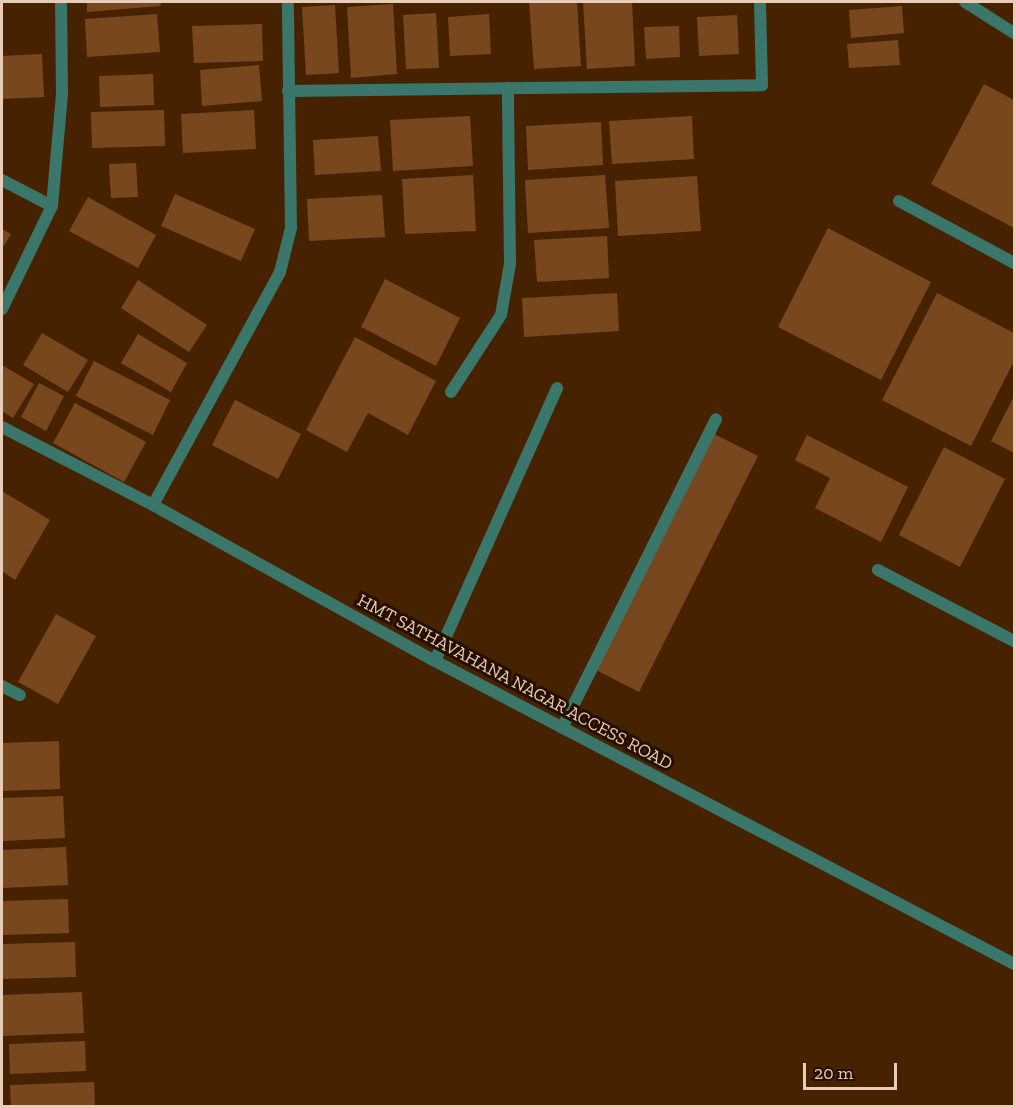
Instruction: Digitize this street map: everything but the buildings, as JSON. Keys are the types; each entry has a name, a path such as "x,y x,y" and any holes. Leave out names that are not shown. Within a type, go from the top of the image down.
{"street":[{"path":"2,309 52,206 62,94 61,2"},
{"path":"153,505 280,272 291,228 288,2"},
{"path":"288,91 762,85 760,2"},
{"path":"965,2 1014,33"},
{"path":"451,392 501,315 510,264 508,88"},
{"path":"2,180 52,206"},
{"path":"899,201 1014,263"},
{"path":"435,661 557,388"},
{"path":"562,728 716,420"},
{"name":"HMT SATHAVAHANA NAGAR ACCESS ROAD","path":"2,427 153,505 435,661 1014,964"},
{"path":"878,570 1014,641"},
{"path":"2,686 20,695"}]}
